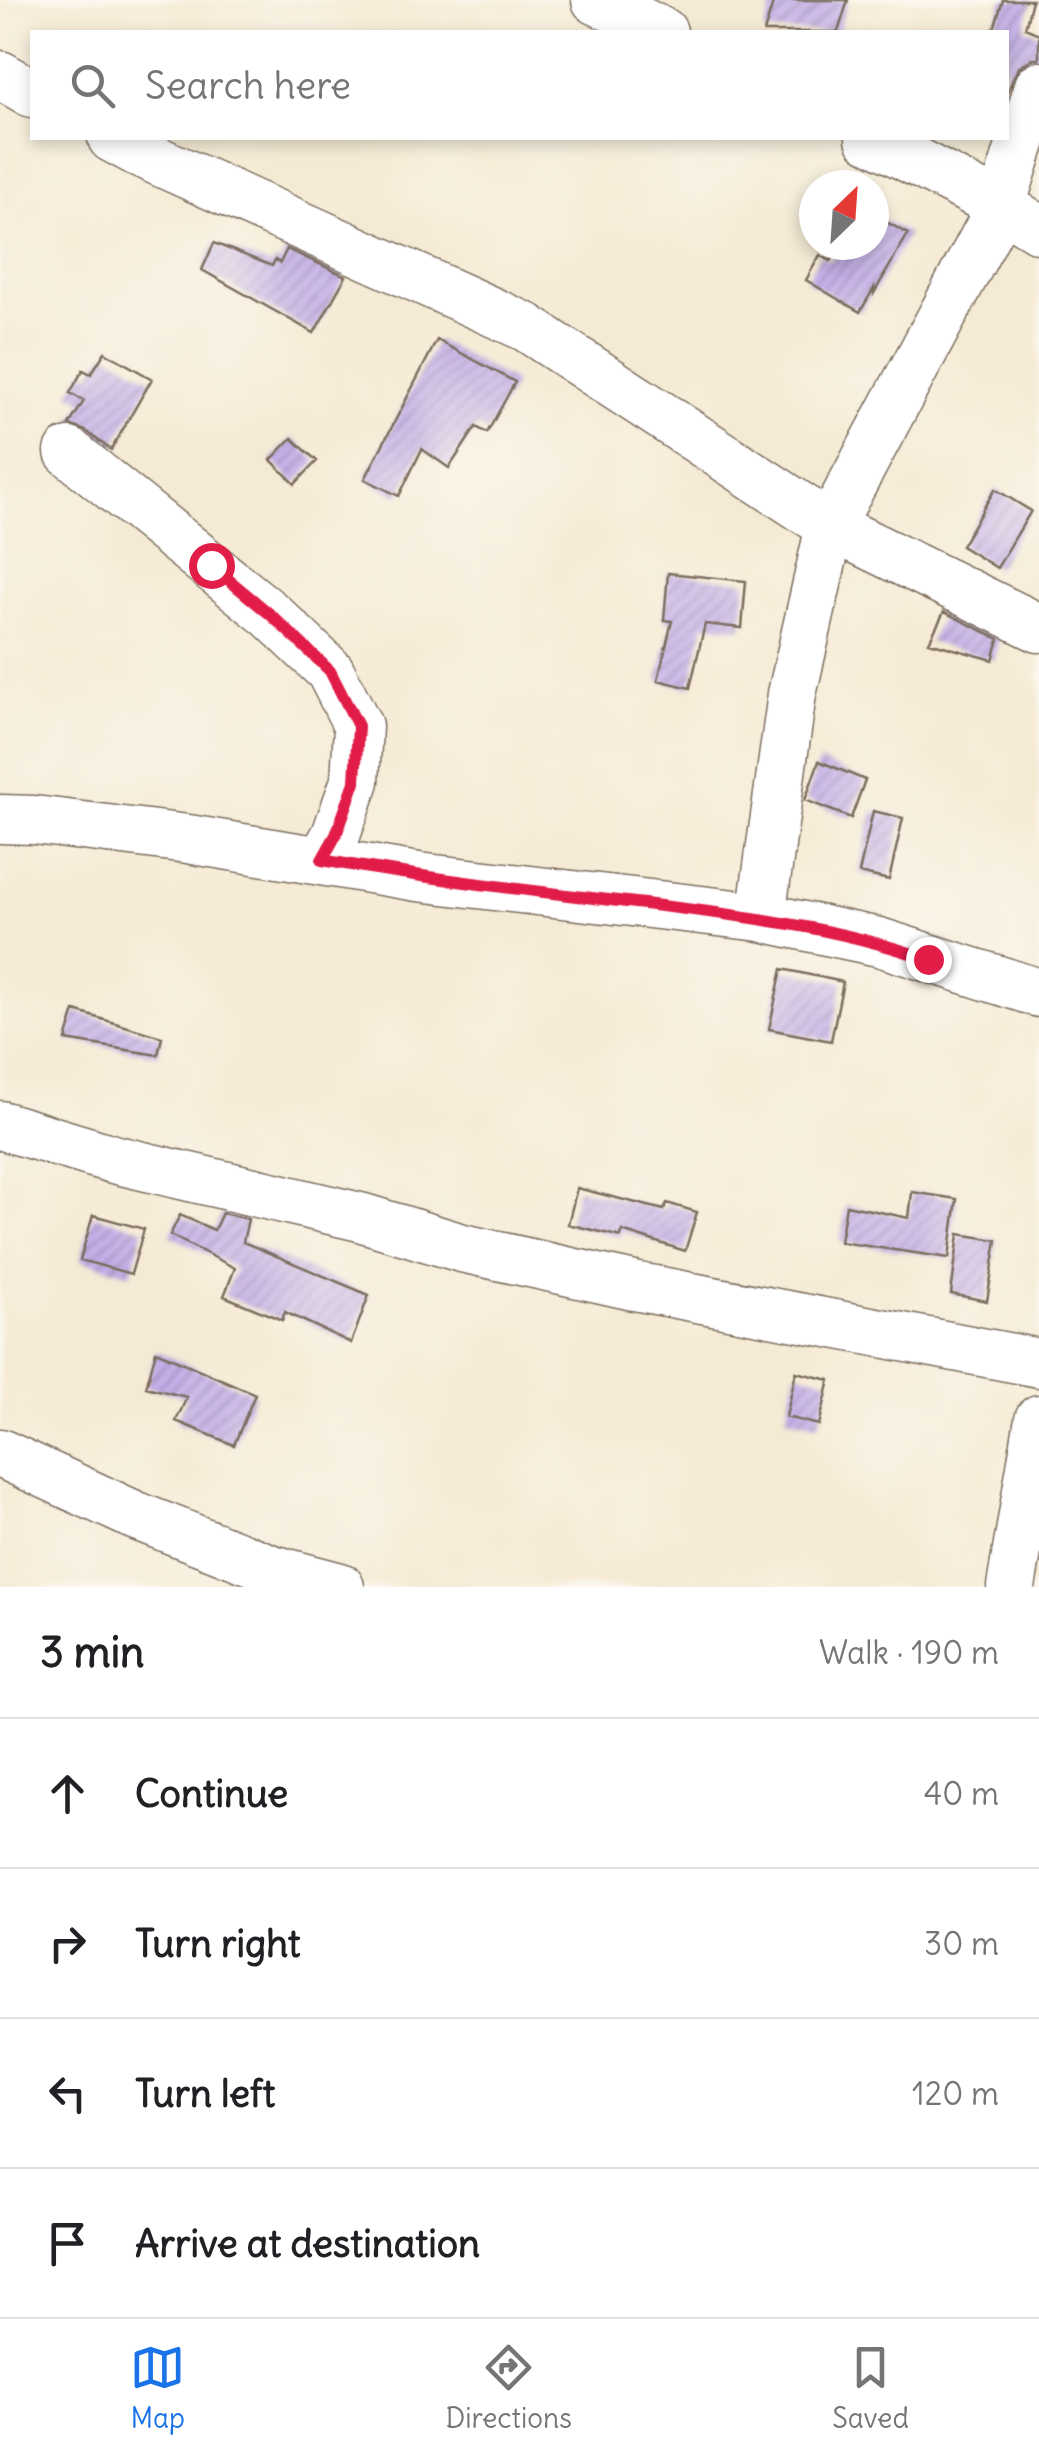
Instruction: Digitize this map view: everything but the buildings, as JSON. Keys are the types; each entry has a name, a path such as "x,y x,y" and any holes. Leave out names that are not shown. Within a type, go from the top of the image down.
{"street":[{"path":"596,0 659,30"},
{"path":"0,75 30,92"},
{"path":"761,918 792,694 830,526 1020,218 1039,86"},
{"path":"116,140 526,327 830,526 1039,628"},
{"path":"874,140 1020,218"},
{"path":"70,452 271,615 330,671 358,726 355,782 336,835 322,860"},
{"path":"0,819 188,839 418,877 761,918 879,942 1039,993"},
{"path":"0,1125 114,1159 360,1217 462,1248 634,1286 1039,1362"},
{"path":"1011,1587 1039,1419"},
{"path":"0,1453 134,1515 272,1569 340,1587"}],"route":[{"path":"211,565 330,671 358,726 355,782 336,835 322,860 418,877 761,918 879,942 928,959"}]}
